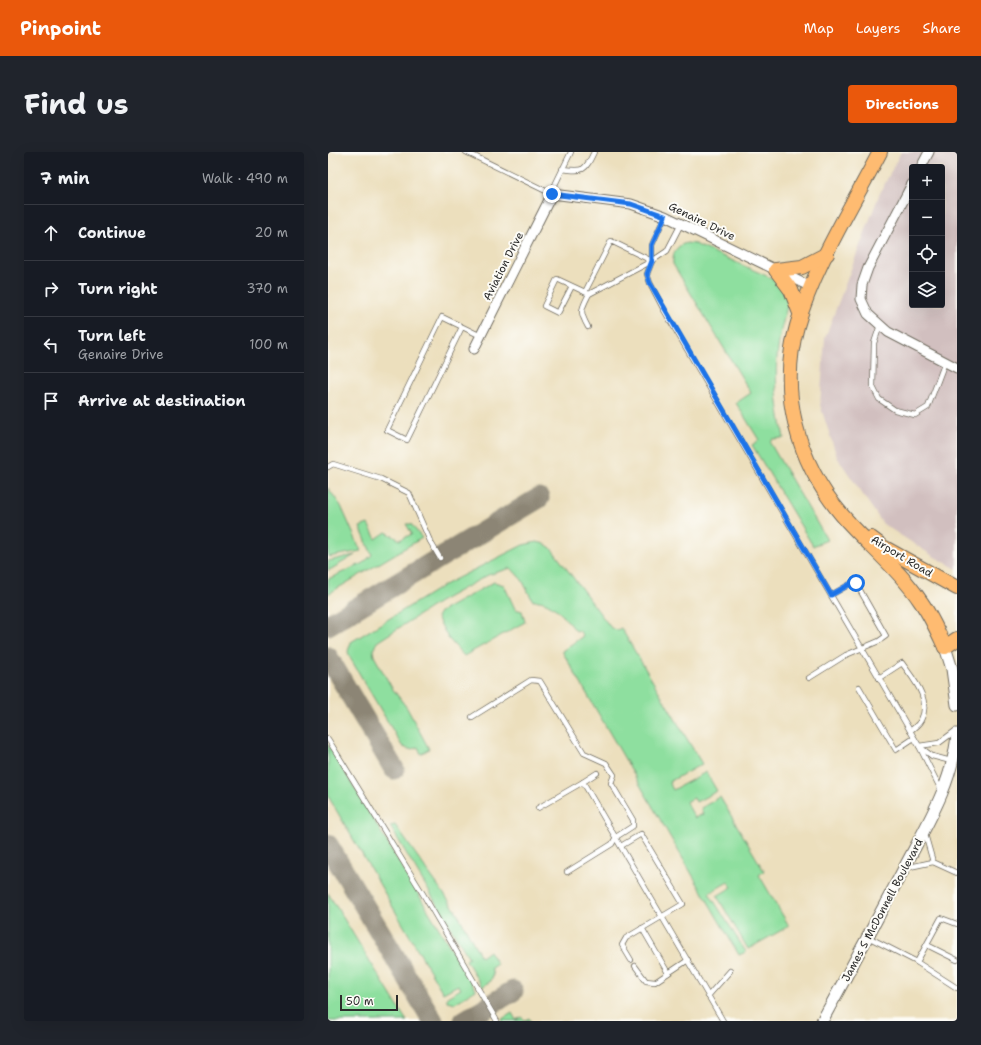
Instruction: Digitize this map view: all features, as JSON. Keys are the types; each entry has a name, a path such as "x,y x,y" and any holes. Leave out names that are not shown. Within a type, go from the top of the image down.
{"main road":[{"path":"880,152 810,287 800,313 792,346 790,363 791,404 801,445 816,479 848,521 913,591 951,646 957,639"},
{"path":"776,270 802,267 827,254"},
{"path":"776,270 791,290 800,313"},
{"name":"Airport Road","path":"848,521 883,547 957,588"}],"street":[{"path":"923,164 929,152"},
{"path":"909,190 868,268 862,285 861,298 868,314 888,332 957,368"},
{"name":"Genaire Drive","path":"552,194 631,204 665,216 810,287"},
{"name":"Aviation Drive","path":"474,350 552,194"},
{"path":"951,646 952,669 957,705"},
{"name":"James S McDonnell Boulevard","path":"822,1021 924,831 956,765 957,734"}],"lane":[{"name":"Genaire Drive","path":"467,152 552,194"},
{"path":"552,194 571,152"},
{"path":"562,170 583,170 587,167 594,152"},
{"path":"665,216 652,245 652,261 647,274 650,283 919,746 941,795"},
{"path":"587,293 652,261 667,250 681,224"},
{"path":"588,327 581,314 581,309 611,241 652,261"},
{"path":"572,286 558,313 544,306 557,279 572,286 587,293"},
{"path":"462,327 407,440 387,430 442,317 481,336"},
{"path":"880,325 874,343 873,387 879,399 895,410 915,415 928,408 944,362"},
{"path":"328,467 333,464 381,479 409,493 430,541 440,558"},
{"path":"808,678 846,655 885,638 886,634 856,583 852,583 831,595"},
{"path":"879,678 902,663 923,694 924,712 921,721 910,731"},
{"path":"472,717 531,680 540,681 584,753 606,763 614,776 611,783 633,820 633,826 616,837 612,844 567,872"},
{"path":"859,686 896,750 914,738"},
{"path":"919,746 939,743 957,730"},
{"path":"328,739 423,894 497,1021"},
{"path":"919,746 932,756 956,765"},
{"path":"538,808 597,773"},
{"path":"583,782 723,1021"},
{"path":"924,831 933,862"},
{"path":"621,846 640,834 683,904 626,938 622,945 631,960"},
{"path":"904,868 933,862 957,873"},
{"path":"917,962 941,918 957,924"},
{"path":"642,928 668,973"},
{"path":"868,937 917,962 957,988"},
{"path":"927,944 957,960"},
{"path":"635,966 646,981 655,982 688,960"},
{"path":"708,996 730,971"}],"shaded area":[{"path":"901,152 957,152 957,569 933,556 883,524 837,457 820,405 825,338 879,195"}],"green space":[{"path":"687,243 695,244 778,281 789,300 780,336 776,369 780,419 784,438 772,439 770,443 827,540 813,546 752,445 759,440 736,403 751,393 673,264 674,253 677,248"},
{"path":"328,488 341,506 361,551 328,557"},
{"path":"368,524 376,539 386,532 400,540 412,534 406,524 411,524 422,538 328,594 328,579 363,563 372,555 360,527"},
{"path":"537,542 545,544 551,548 611,628 617,630 621,628 702,764 669,782 673,790 706,772 717,791 696,802 694,798 686,802 695,818 703,814 701,808 720,797 764,871 759,875 789,926 748,949 717,896 732,887 728,882 709,893 746,952 739,955 562,651 583,636 579,630 576,631 557,610 545,603 533,601 522,580 511,568 488,575 439,602 377,642 373,650 374,656 392,688 407,708 429,749 421,754 418,747 410,749 402,746 349,656 348,651 351,642 446,584 523,545"},
{"path":"355,555 328,571 328,561"},
{"path":"494,582 504,585 515,609 522,611 525,622 464,656 448,638 437,617 440,612"},
{"path":"328,744 476,990 455,1003 447,1001 447,997 461,989 458,985 443,993 328,796"},
{"path":"395,825 456,911 481,957 489,951 497,964 491,968 493,975 491,981 482,987 466,960 469,958 390,826"},
{"path":"328,893 403,1015 407,1021 328,1021"},
{"path":"512,1013 516,1020 521,1017 525,1020 529,1018 531,1021 502,1021 502,1019"}],"taxiway":[{"path":"328,625 539,498"},
{"path":"328,657 394,769"},
{"path":"328,845 433,1021"},
{"path":"464,1021 513,991"}],"route":[{"path":"552,194 631,204 665,216 652,245 652,261 647,274 664,310 831,595 854,582 856,583"}]}
